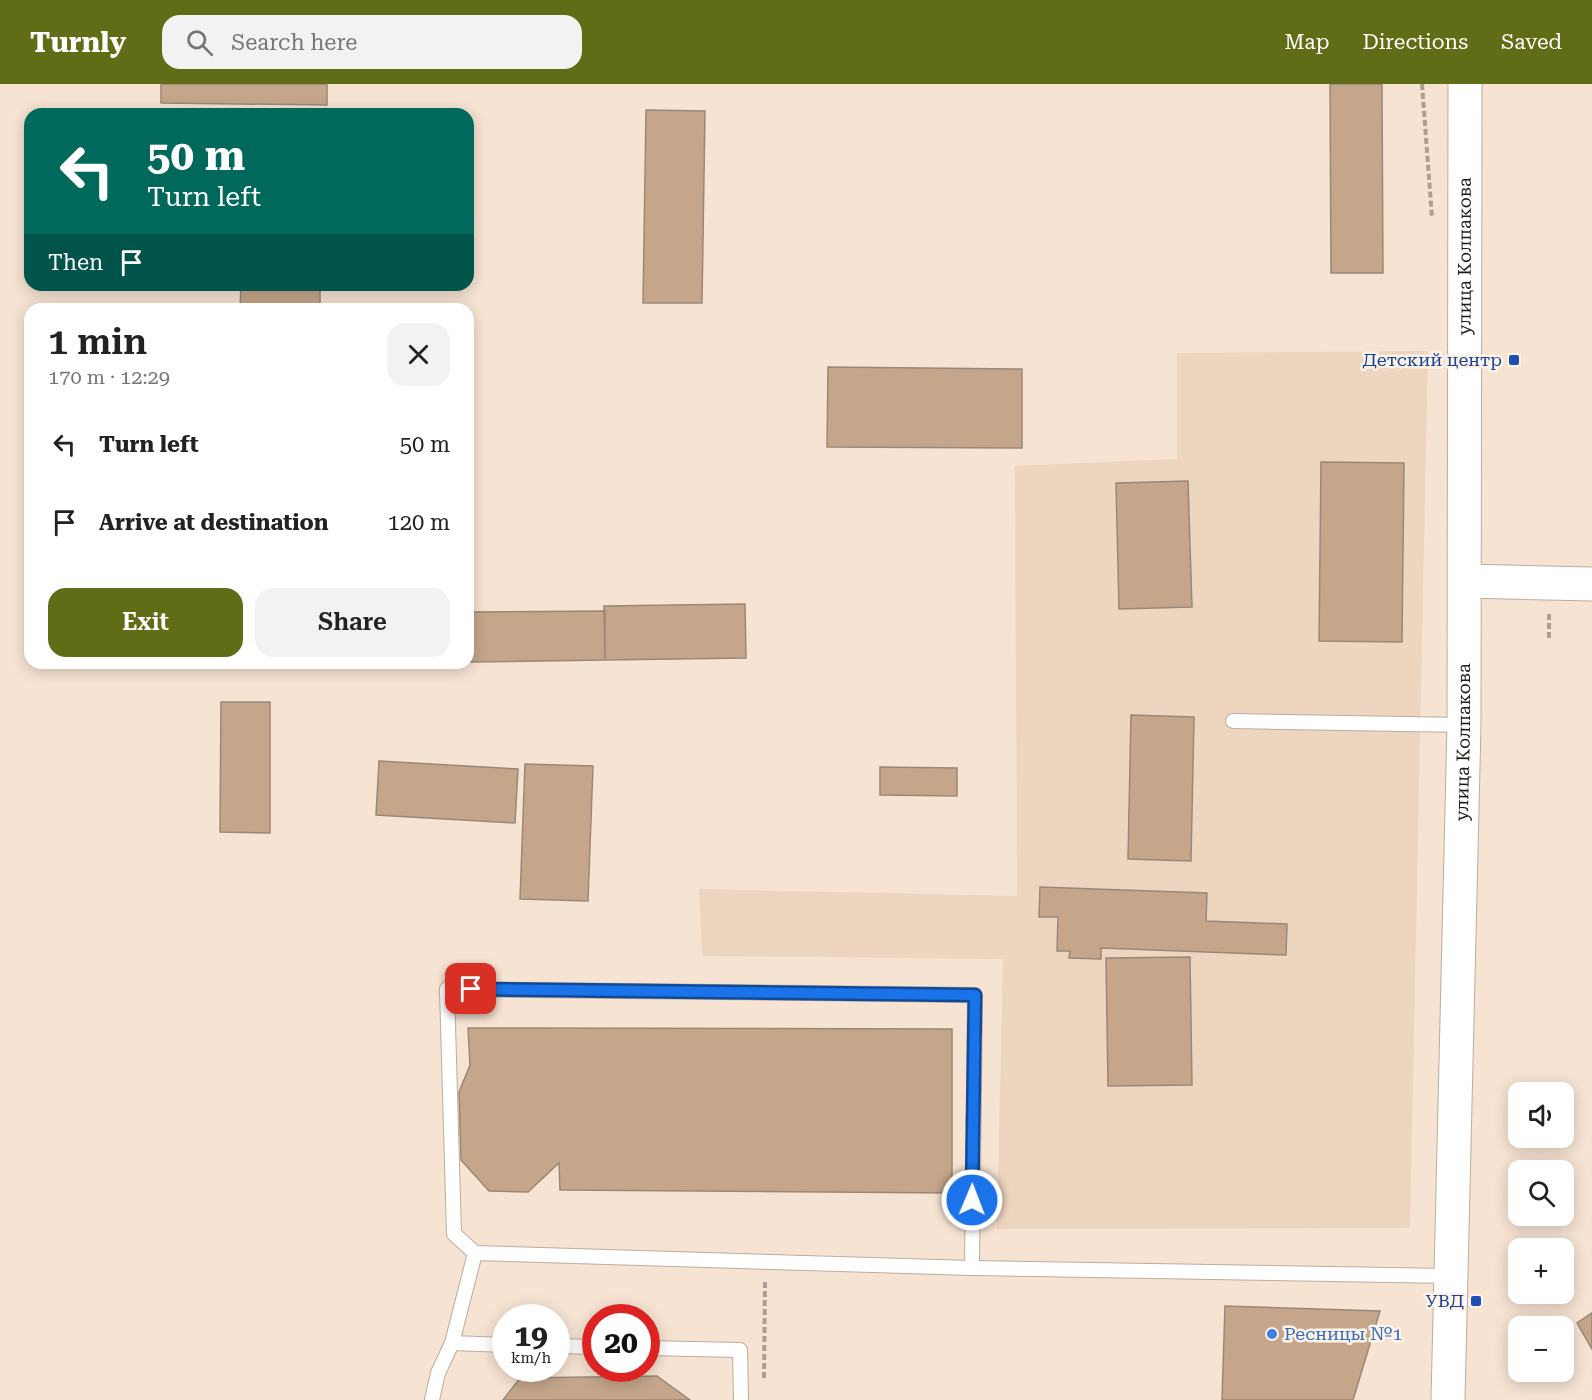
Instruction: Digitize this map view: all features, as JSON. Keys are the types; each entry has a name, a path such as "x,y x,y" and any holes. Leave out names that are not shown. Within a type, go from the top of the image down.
{"street":[{"name":"улица Колпакова","path":"1448,1400 1464,724 1465,84"},
{"path":"1465,581 1592,584"}],"lane":[{"path":"1233,721 1464,724"},
{"path":"972,1268 975,995 447,989 454,1234 475,1254 972,1268 1450,1276"},
{"path":"432,1400 438,1373 452,1344 475,1254"},
{"path":"452,1344 492,1345"},
{"path":"660,1348 740,1350 741,1400"}],"path":[{"path":"1422,84 1432,222"},
{"path":"1549,638 1550,608"},
{"path":"764,1389 765,1262"}],"shaded area":[{"path":"1428,351 1410,1228 997,1229 1003,959 702,956 699,889 1017,896 1015,466 1177,459 1177,353"}],"building":[{"path":"161,84 327,84 327,105 161,103"},
{"path":"1330,84 1382,84 1383,273 1331,273"},
{"path":"646,110 705,111 702,303 643,303"},
{"path":"241,291 320,291 320,303 240,303"},
{"path":"828,367 1022,369 1022,448 827,447"},
{"path":"1321,462 1404,463 1402,642 1319,641"},
{"path":"1188,481 1192,607 1119,609 1116,483"},
{"path":"745,604 746,658 605,660 604,606"},
{"path":"605,611 605,660 474,662 474,612"},
{"path":"221,702 270,702 270,833 220,832"},
{"path":"1131,715 1194,717 1191,861 1128,859"},
{"path":"379,761 518,769 515,823 376,815"},
{"path":"525,764 593,766 588,901 520,899"},
{"path":"880,767 957,768 957,796 880,795"},
{"path":"1040,887 1207,893 1206,921 1287,924 1286,955 1101,948 1101,959 1069,958 1070,951 1057,951 1058,917 1039,917"},
{"path":"1190,957 1192,1085 1108,1086 1106,958"},
{"path":"468,1028 952,1029 952,1193 560,1190 559,1163 528,1192 489,1191 461,1160 459,1092 470,1065"},
{"path":"1225,1306 1380,1311 1353,1400 1222,1400"},
{"path":"1592,1313 1592,1349 1577,1323"},
{"path":"570,1377 582,1377 582,1382 660,1382 660,1378 690,1400 503,1400 517,1382 570,1382"}],"place":[{"name":"Детский центр","path":"1514,360"},
{"name":"УВД","path":"1476,1301"},
{"name":"Ресницы №1","path":"1272,1334"}],"route":[{"path":"471,989 975,995 972,1200"}]}
